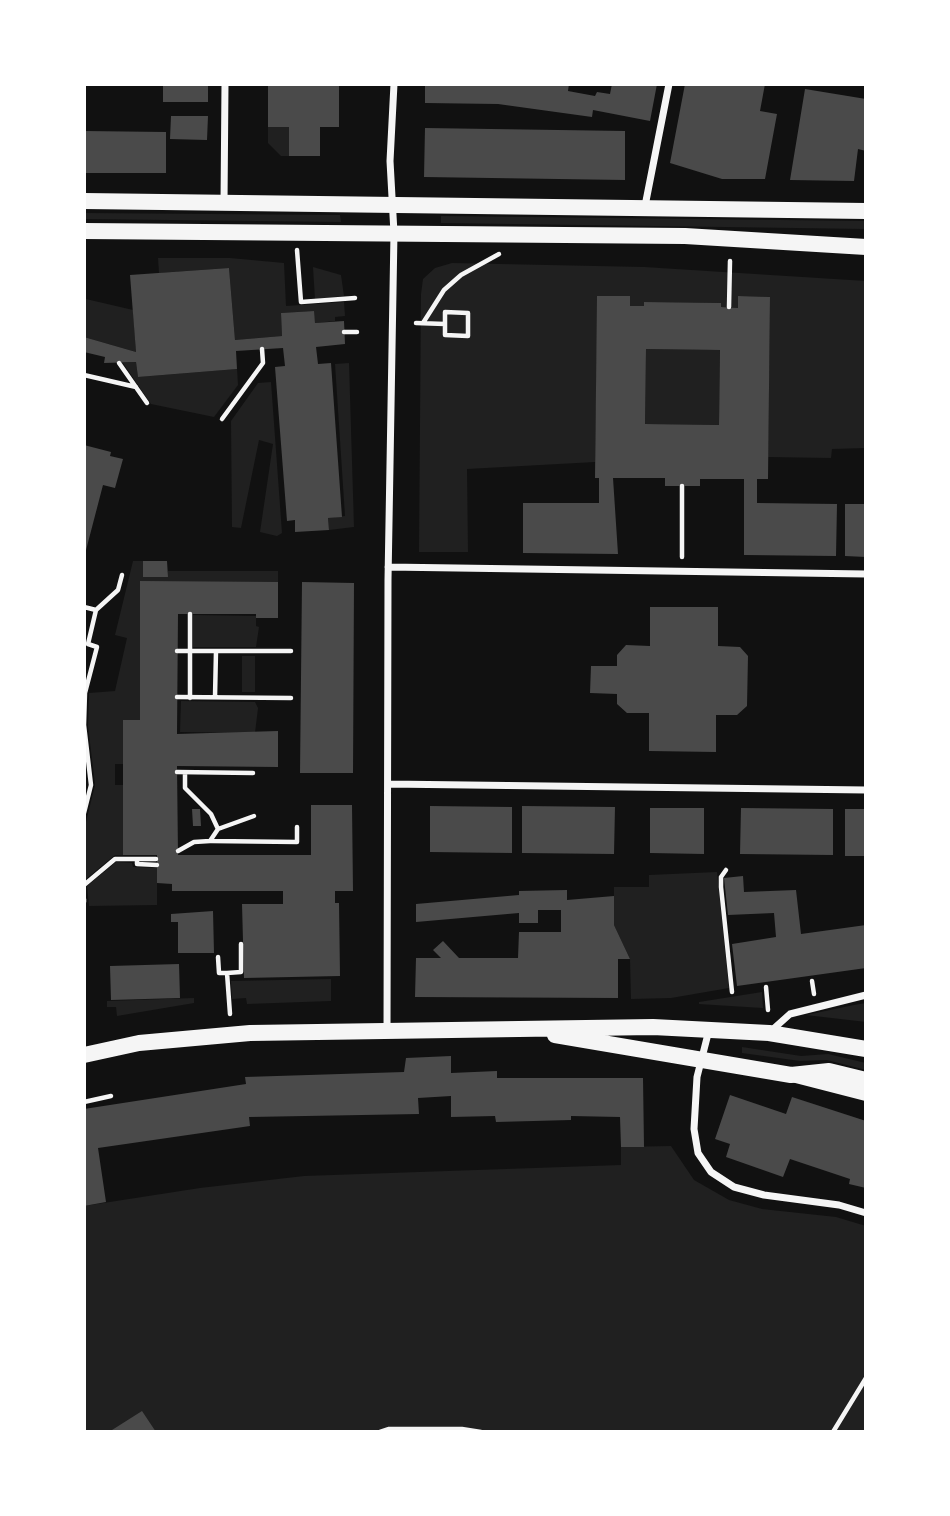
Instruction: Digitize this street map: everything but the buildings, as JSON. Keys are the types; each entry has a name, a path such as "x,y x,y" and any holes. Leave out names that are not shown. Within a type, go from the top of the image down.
{"main road":[{"path":"84,201 645,206 866,211"},
{"path":"84,231 685,236 866,247"},
{"path":"84,1055 128,1044 205,1035 387,1029 709,1029 769,1033 864,1050"},
{"path":"527,1029 791,1075 866,1094"},
{"path":"791,1075 829,1071 866,1080"}],"street":[{"path":"223,204 225,84"},
{"path":"387,1029 388,568 394,233 390,172 394,84"},
{"path":"645,206 669,84"},
{"path":"388,568 866,574"},
{"path":"388,784 866,790"},
{"path":"769,1033 790,1014 866,995"},
{"path":"709,1029 701,1058 694,1104 694,1129 698,1153 711,1172 734,1188 764,1195 839,1205 866,1213"}],"path":[{"path":"297,250 301,302 355,298"},
{"path":"423,323 444,290 461,275 499,254"},
{"path":"729,307 730,261"},
{"path":"445,312 468,313 468,335 445,335 445,324 445,312"},
{"path":"416,323 445,324"},
{"path":"344,332 357,331"},
{"path":"222,419 263,363 262,349"},
{"path":"119,363 147,402"},
{"path":"84,375 136,387"},
{"path":"682,486 682,572"},
{"path":"84,813 91,785 84,715 85,693 97,647 89,644 96,610 118,590 122,575"},
{"path":"84,607 96,610"},
{"path":"190,614 190,698"},
{"path":"84,622 93,624"},
{"path":"177,651 290,651"},
{"path":"215,697 216,651"},
{"path":"177,697 291,698"},
{"path":"177,772 253,773"},
{"path":"185,773 185,788 211,814 218,830"},
{"path":"210,841 218,830 254,816"},
{"path":"178,851 194,842 297,842 298,827"},
{"path":"84,885 115,859 157,862"},
{"path":"726,870 721,877 721,887 732,992"},
{"path":"218,957 219,973 241,972 241,944"},
{"path":"227,973 230,1014"},
{"path":"812,981 814,995"},
{"path":"766,987 768,1010"},
{"path":"84,1102 111,1096"},
{"path":"833,1432 866,1378"},
{"path":"380,1432 389,1429 481,1432"}],"shaded area":[{"path":"268,127 289,127 289,156 281,156 268,143"},
{"path":"84,213 340,215 341,222 84,219"},
{"path":"441,216 866,221 866,229 441,223"},
{"path":"158,258 230,258 284,263 286,306 344,302 345,316 335,317 335,321 315,323 313,311 281,313 282,336 235,340 229,268 159,273"},
{"path":"452,263 644,267 866,281 866,448 832,449 831,458 768,457 770,297 738,296 738,308 721,307 721,303 645,302 644,306 630,306 630,296 598,296 595,462 467,469 468,552 419,552 421,294 423,279 435,268"},
{"path":"313,267 341,275 344,296 315,299"},
{"path":"86,299 133,310 136,352 84,337"},
{"path":"646,349 720,350 719,425 645,424"},
{"path":"136,362 138,377 237,369 238,385 214,417 151,404 123,363"},
{"path":"349,363 354,527 329,530 328,518 345,516 335,364"},
{"path":"271,382 282,533 277,536 260,532 273,444 259,440 241,528 232,527 231,421 258,383"},
{"path":"133,561 143,561 143,577 167,577 168,571 278,571 278,582 141,582 140,720 123,764 115,764 115,785 123,785 123,855 115,855 86,879 84,830 95,785 88,726 89,693 115,691 127,638 115,635"},
{"path":"193,615 256,616 256,626 259,627 256,647 193,647"},
{"path":"242,656 255,656 255,692 242,692"},
{"path":"181,701 255,702 258,708 255,733 180,732"},
{"path":"116,862 132,863 133,867 157,868 157,905 89,906 87,886"},
{"path":"717,872 729,988 671,998 631,999 630,959 614,925 614,887 649,887 649,875"},
{"path":"331,979 331,1001 247,1004 246,998 232,999 231,981"},
{"path":"762,992 763,1008 699,1004 699,1002"},
{"path":"194,998 194,1003 117,1016 116,1007 107,1007 107,1001"},
{"path":"866,1003 866,1022 806,1015 854,1005"},
{"path":"742,1047 801,1056 828,1054 866,1063 866,1070 827,1060 800,1061 742,1053"},
{"path":"671,1146 694,1180 729,1200 762,1209 836,1217 866,1226 866,1432 84,1432 84,1206 200,1188 304,1176 621,1165 621,1147"}]}
